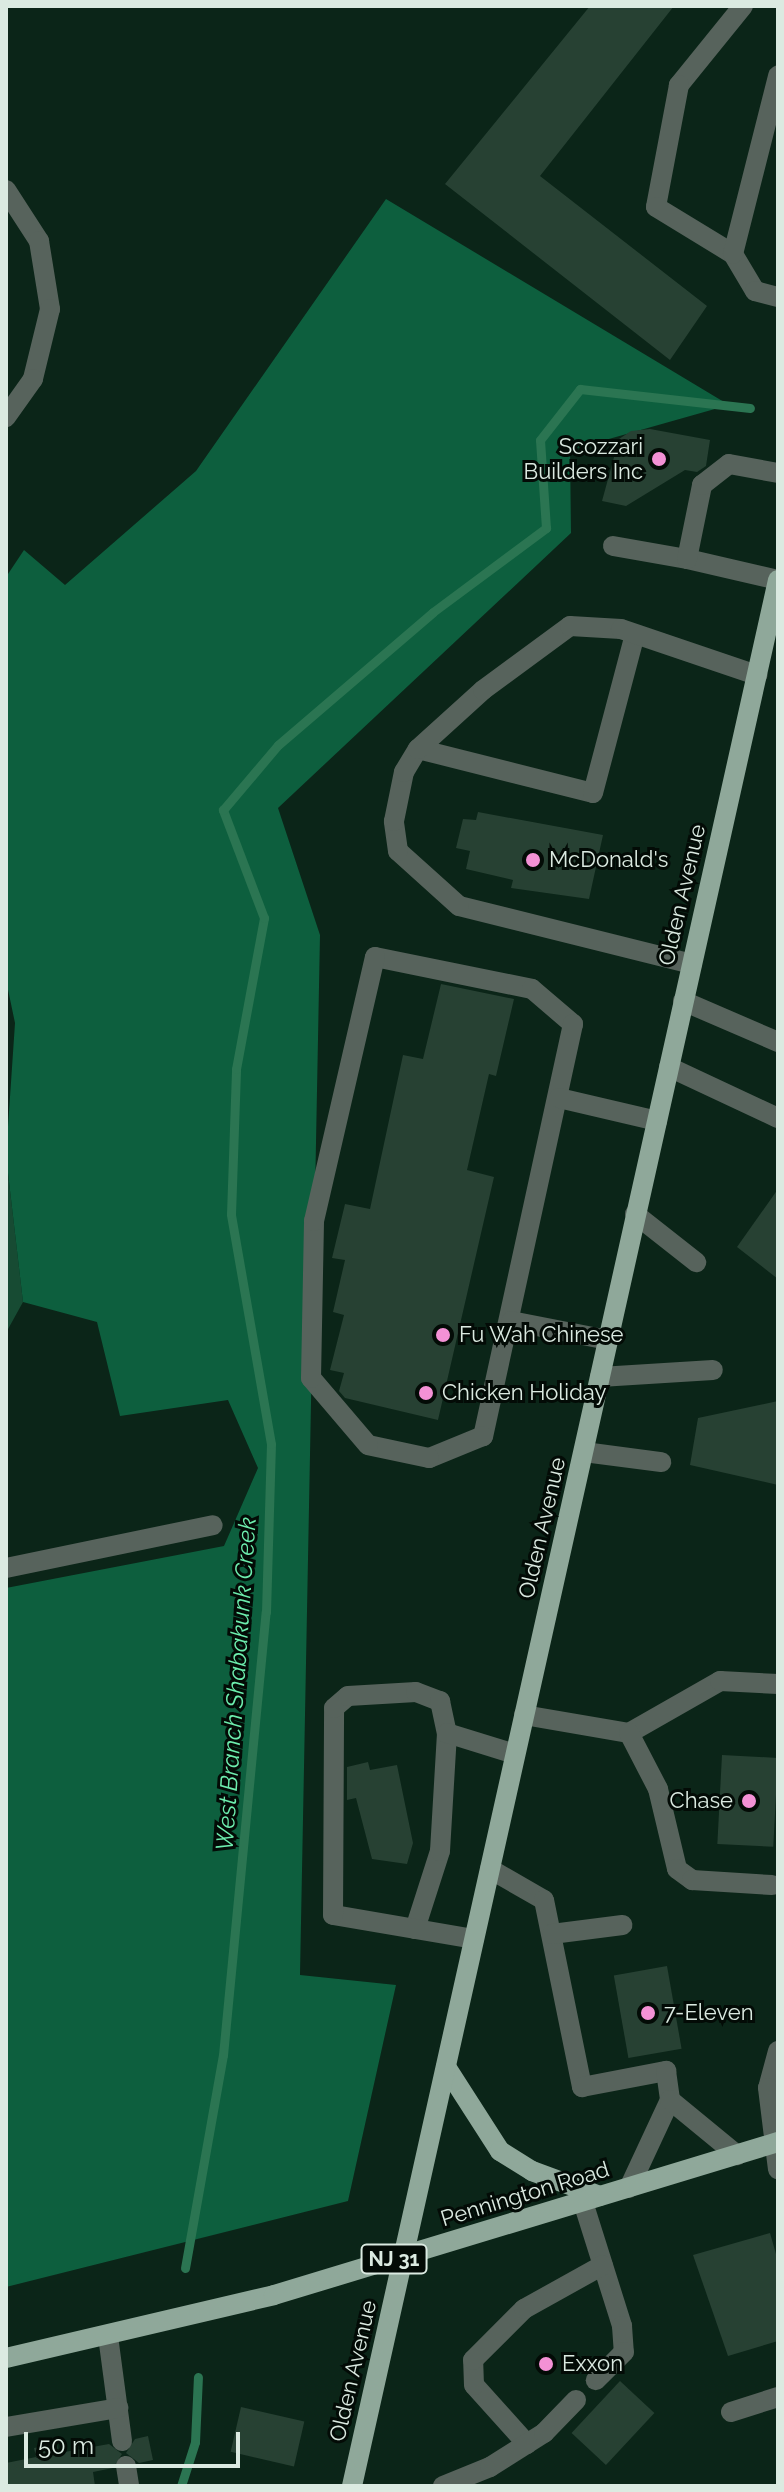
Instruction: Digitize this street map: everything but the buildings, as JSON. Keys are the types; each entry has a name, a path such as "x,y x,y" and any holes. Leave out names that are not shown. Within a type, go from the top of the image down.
{"main road":[{"name":"Olden Avenue","path":"352,2486 778,580"},
{"path":"446,2067 500,2151 532,2171 592,2199"},
{"name":"Pennington Road","path":"6,2358 108,2336 403,2256 775,2144"}],"street":[{"path":"743,6 679,85 656,207 733,254 755,291 778,297"},
{"path":"733,254 778,76"},
{"path":"6,190 39,241 50,309 33,379 6,417"},
{"path":"687,559 702,485 729,464 778,473"},
{"path":"613,546 778,580"},
{"path":"692,964 500,919 459,906 398,851 394,821 404,772 418,749 483,690 570,626 635,634 757,675"},
{"path":"418,749 593,793 635,634"},
{"path":"375,957 532,989 573,1024 559,1098 483,1436 429,1458 368,1445 311,1378 314,1221 375,957"},
{"path":"683,1001 778,1042"},
{"path":"669,1067 778,1118"},
{"path":"559,1098 657,1121"},
{"path":"635,1214 696,1262"},
{"path":"511,1321 608,1340"},
{"path":"600,1377 713,1370"},
{"path":"584,1452 661,1462"},
{"path":"6,1568 213,1525"},
{"path":"524,1715 629,1733 720,1681 778,1684"},
{"path":"415,1929 440,1851 447,1733 440,1701 416,1692 348,1696 334,1708 333,1915 415,1929 474,1939"},
{"path":"447,1733 515,1754"},
{"path":"629,1733 658,1789 677,1869 692,1880 772,1885"},
{"path":"490,1869 544,1900 582,2087 666,2071 670,2100 629,2188"},
{"path":"552,1934 622,1925"},
{"path":"778,2051 768,2088 778,2169"},
{"path":"670,2100 737,2155"},
{"path":"592,2199 603,2265 622,2326 624,2352 596,2380"},
{"path":"527,2444 474,2385 473,2360 524,2309 603,2265"},
{"path":"108,2336 122,2441"},
{"path":"731,2412 778,2397"},
{"path":"443,2486 490,2467 527,2444 576,2400"},
{"path":"6,2427 118,2408"}],"green space":[{"path":"386,199 729,405 570,450 571,533 278,808 320,935 300,1975 396,1985 348,2201 6,2287 6,1588 224,1546 258,1468 228,1400 120,1416 97,1322 23,1302 6,1156 15,1023 6,980 6,577 24,550 65,585 196,471"},
{"path":"6,1156 23,1302 7,1331 6,1419"}],"waterway":[{"name":"West Branch Shabakunk Creek","path":"185,2268 223,2055 266,1612 271,1444 231,1214 236,1069 264,918 223,810 278,745 433,612 546,528 540,440 580,389 750,408"},
{"name":"West Branch Shabakunk Creek","path":"181,2486 195,2442 198,2377"}],"place":[{"name":"Scozzari Builders Inc","path":"659,459"},
{"name":"McDonald's","path":"533,860"},
{"name":"Fu Wah Chinese","path":"443,1335"},
{"name":"Chicken Holiday","path":"426,1393"},
{"name":"Chase","path":"749,1801"},
{"name":"7-Eleven","path":"648,2013"},
{"name":"Exxon","path":"546,2364"}]}
